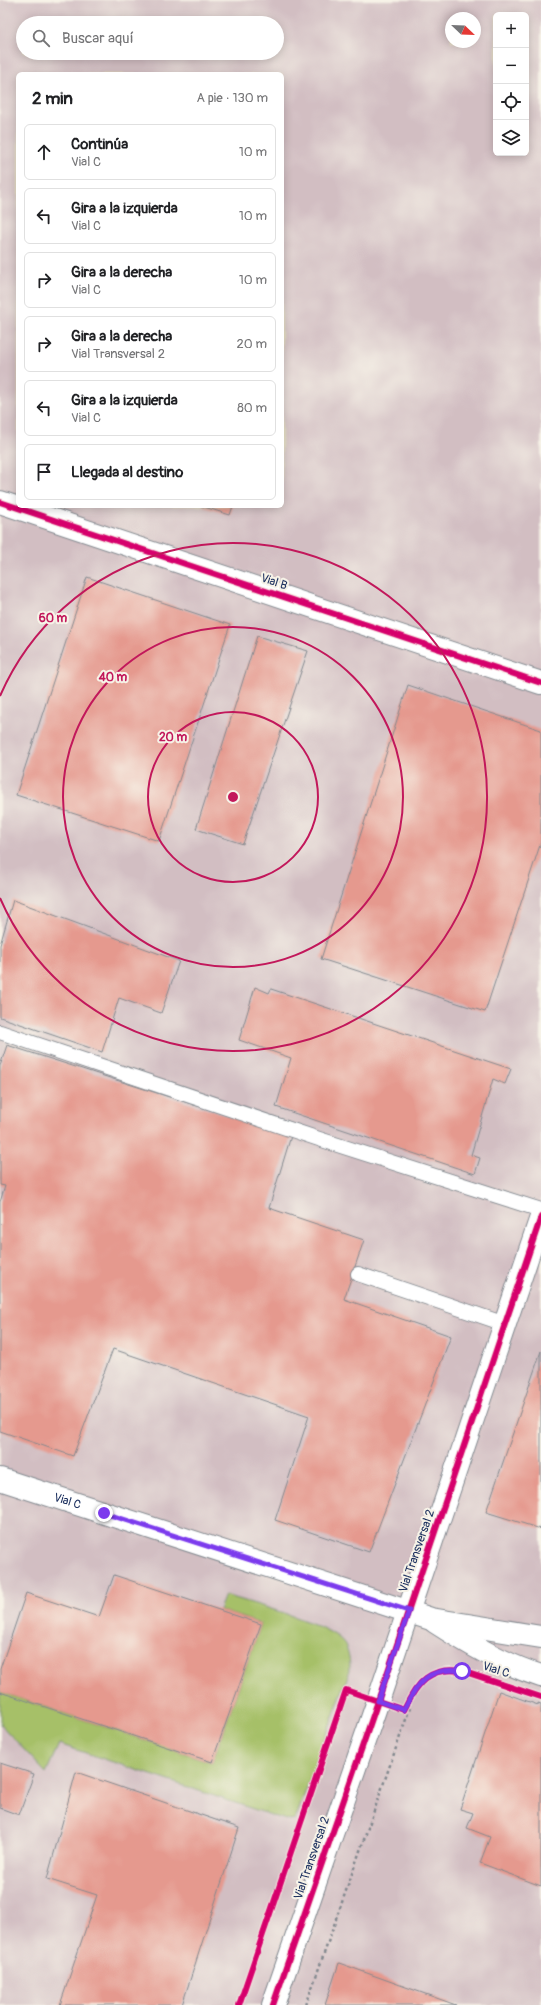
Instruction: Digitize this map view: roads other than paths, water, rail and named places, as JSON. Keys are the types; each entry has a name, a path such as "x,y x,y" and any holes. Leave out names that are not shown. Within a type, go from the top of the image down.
{"street":[{"name":"Vial B","path":"0,502 16,507"},
{"name":"Vial B","path":"18,508 541,683"},
{"name":"Vial Transversal 2","path":"273,2005 409,1611 541,1217"},
{"name":"Vial C","path":"0,1479 431,1619 541,1637"},
{"name":"Vial C","path":"431,1619 465,1642 514,1668 541,1676"}],"lane":[{"path":"0,1032 319,1139 541,1210"},
{"path":"358,1274 505,1324"}]}
